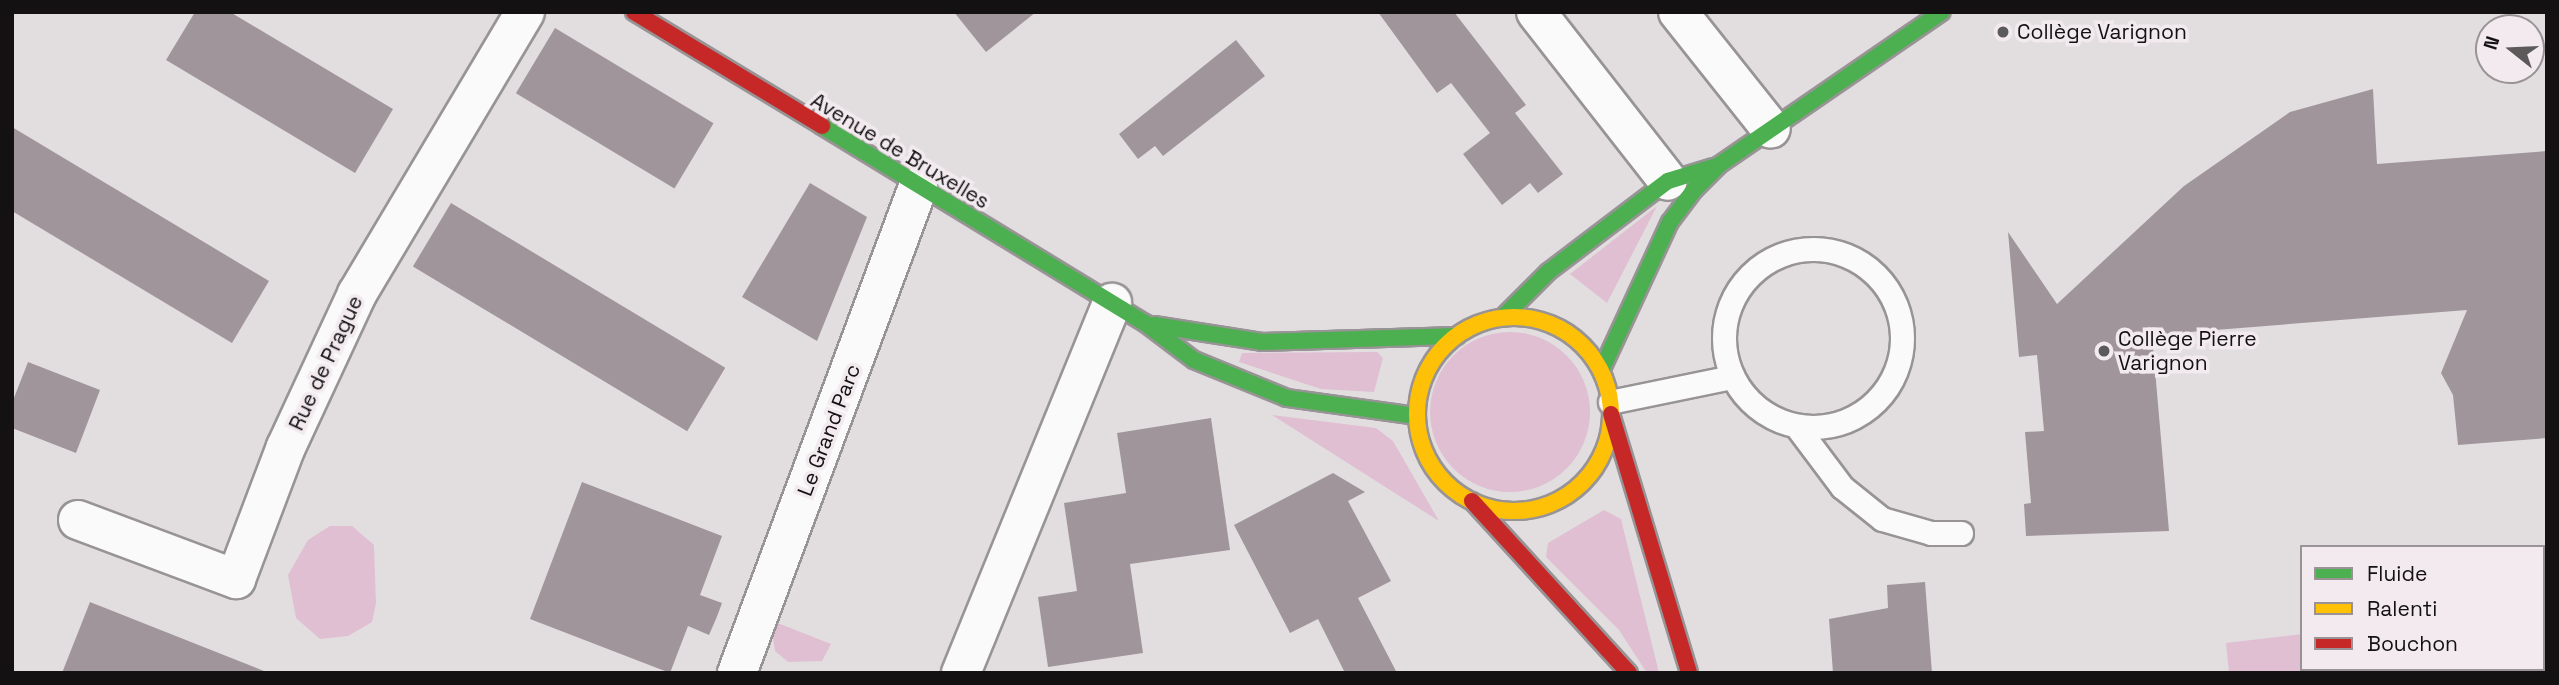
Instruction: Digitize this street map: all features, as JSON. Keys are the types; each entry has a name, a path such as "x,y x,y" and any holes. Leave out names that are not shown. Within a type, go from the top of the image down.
{"street":[{"name":"Rue de Prague","path":"78,520 236,579 286,447 351,306 525,12"},
{"name":"Avenue de Bruxelles","path":"634,12 1145,323 1194,360 1257,389 1320,406 1417,416"},
{"path":"1536,12 1668,181"},
{"path":"1678,12 1772,129"},
{"path":"1601,371 1670,222 1719,165 1942,12"},
{"path":"1629,673 1472,501 1437,472 1422,446 1417,416 1427,372 1457,336 1502,318 1548,272 1668,181 1719,165"},
{"name":"Le Grand Parc","path":"737,673 887,279 918,187"},
{"path":"961,673 1112,303"},
{"path":"1502,318 1536,319 1567,332 1601,371 1689,673"},
{"name":"Avenue de Bruxelles","path":"1145,323 1262,342 1457,336"},
{"path":"1472,501 1518,511 1563,497 1601,457 1610,408"}],"lane":[{"path":"1797,427 1855,417 1895,375 1901,316 1889,289 1869,267 1843,253 1813,248 1783,253 1757,268 1737,290 1726,318 1724,348 1732,377 1759,409 1797,427 1842,486 1882,519 1931,533 1961,533"},
{"path":"1610,408 1732,377"}],"shaded area":[{"path":"1657,206 1607,303 1570,274"},
{"path":"1510,332 1540,339 1566,356 1583,382 1590,412 1583,442 1566,468 1540,485 1510,492 1480,485 1454,468 1437,442 1430,412 1437,382 1454,356 1480,339"},
{"path":"1377,352 1383,358 1374,392 1321,389 1239,362 1242,353"},
{"path":"1272,415 1376,428 1393,441 1439,521"},
{"path":"1604,510 1621,519 1659,673 1647,673 1619,630 1546,557 1548,543"},
{"path":"330,526 352,526 374,545 376,603 372,622 348,636 320,639 296,618 288,575 308,540"},
{"path":"770,620 831,644 822,661 788,662 775,651"},
{"path":"2300,634 2300,671 2499,673 2229,673 2226,643"}],"building":[{"path":"195,12 230,12 393,109 355,173 166,60"},
{"path":"954,12 1036,12 986,52"},
{"path":"1378,12 1454,12 1526,105 1515,113 1563,174 1538,193 1530,183 1502,205 1463,154 1490,133 1451,83 1437,93"},
{"path":"555,28 714,123 674,188 516,93"},
{"path":"1236,40 1265,76 1163,156 1155,146 1138,159 1119,134"},
{"path":"2373,89 2377,164 2547,151 2547,438 2458,445 2453,395 2441,373 2467,310 2152,335 2169,531 2026,536 2024,504 2031,503 2025,432 2044,431 2037,355 2019,357 2008,232 2057,304 2184,186 2290,112"},
{"path":"12,127 269,281 232,343 12,211"},
{"path":"810,183 867,217 817,341 742,297"},
{"path":"451,203 725,368 687,431 413,266"},
{"path":"28,362 100,390 76,453 12,428 12,403"},
{"path":"1211,418 1230,550 1130,564 1143,653 1048,667 1038,597 1077,591 1064,503 1126,493 1117,433"},
{"path":"1333,473 1365,492 1348,501 1391,581 1358,598 1397,673 1345,673 1318,619 1290,633 1234,525"},
{"path":"582,482 722,536 700,595 722,603 716,619 709,635 688,626 670,673 530,619"},
{"path":"1925,582 1932,673 1833,673 1829,619 1888,608 1887,585"},
{"path":"90,602 264,671 264,673 62,673"}],"traffic: fast":[{"path":"1601,371 1670,222 1694,190 1719,165 1942,12"},
{"path":"822,126 1145,323 1194,360 1287,398 1417,416"},
{"path":"1502,318 1548,272 1668,181 1713,167"},
{"path":"1154,325 1262,342 1457,336"}],"traffic: slow":[{"path":"1514,317 1551,325 1582,346 1603,377 1611,414 1603,451 1582,482 1551,503 1514,511 1477,503 1446,482 1425,451 1417,414 1425,377 1446,346 1477,325 1514,317"}],"traffic: jam":[{"path":"634,12 822,126"},
{"path":"1611,414 1689,673"},
{"path":"1472,501 1629,673"}],"place":[{"name":"Collège Varignon","path":"2003,32"},
{"name":"Collège Pierre Varignon","path":"2104,351"}]}
